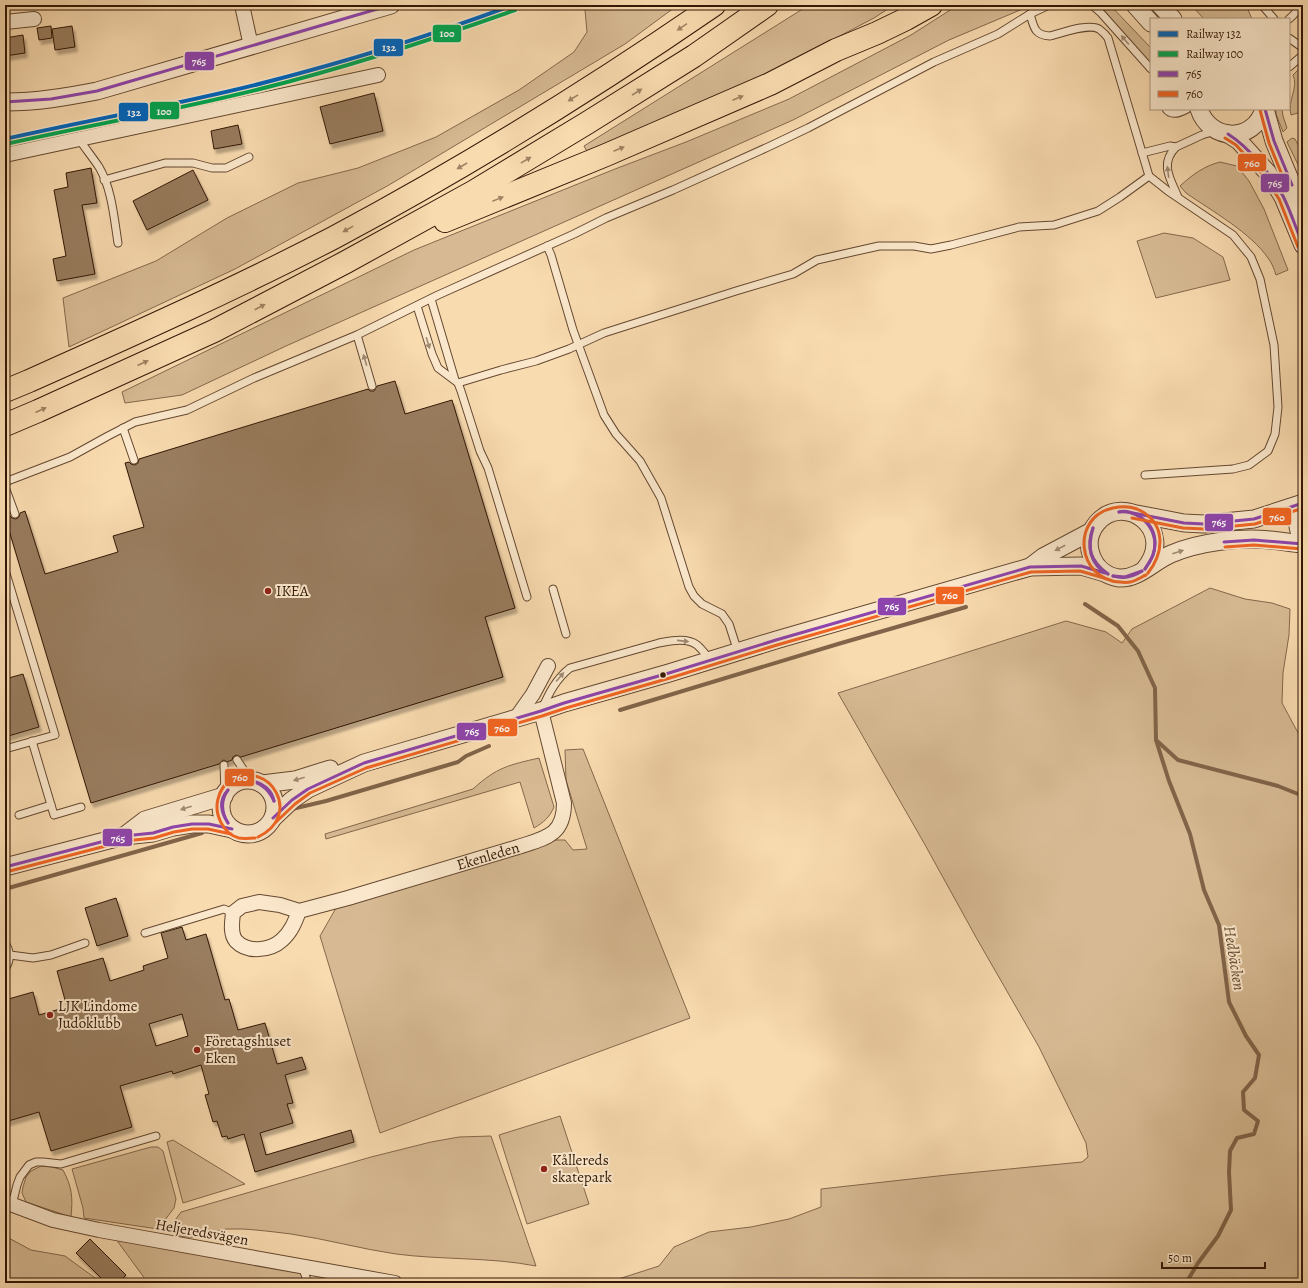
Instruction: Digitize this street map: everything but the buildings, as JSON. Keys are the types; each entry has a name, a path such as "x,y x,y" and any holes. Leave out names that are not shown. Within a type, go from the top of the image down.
{"highway":[{"path":"5,391 199,305 335,237 462,166 566,103 714,5"},
{"path":"5,424 38,411 214,331 346,262 472,192 587,123 694,56 767,5"},
{"path":"845,46 911,5"},
{"path":"346,262 606,155 770,84 836,50 906,19 931,5"}],"street":[{"path":"242,5 251,46"},
{"path":"5,102 34,101 67,97 97,91 391,5"},
{"path":"1135,5 1150,22"},
{"path":"1160,5 1172,18"},
{"path":"5,22 34,19"},
{"path":"5,155 378,75"},
{"path":"1199,110 1207,124 1239,141 1268,173 1283,197 1303,245"},
{"path":"1222,133 1240,133 1251,128 1260,119 1264,110"},
{"path":"1265,110 1274,141 1303,211"},
{"path":"1105,573 1097,567 1092,559 1089,550 1089,540 1097,523 1104,516 1114,512 1123,511 1184,523 1204,524 1254,519 1303,504"},
{"path":"1303,504 1298,516 1297,524 1303,540"},
{"path":"1133,513 1149,524 1154,533 1156,543 1154,553 1144,570"},
{"path":"1030,567 1043,557 1092,531"},
{"path":"5,867 124,836 153,833 173,827 192,824 209,824 247,834 255,833 262,830 292,800 308,789 364,763 776,640 1030,567 1081,566 1120,578 1137,574 1171,554 1195,546 1234,540 1269,540 1303,544"},
{"path":"516,718 533,694 548,666"},
{"name":"Ekenleden","path":"299,911 348,898 518,847 543,839 554,832 560,825 563,817 564,803 541,711"},
{"path":"232,829 227,823 221,810 224,795 230,787 236,783 244,780 259,782 295,780 337,766 364,763"},
{"path":"259,782 268,789 272,795 275,803 273,818"},
{"path":"124,836 145,820 224,795"},
{"path":"259,902 280,904 299,911 289,932 281,941 263,949 252,950 235,940 232,926 233,913 242,906 259,902"},
{"name":"Heljeredsvägen","path":"9,1203 53,1220 99,1230 395,1283"}],"lane":[{"path":"5,482 70,457 135,422 187,410 254,378 357,335 431,299 801,132 934,62 998,34 1030,14 1049,5"},
{"path":"1092,5 1150,68"},
{"path":"1262,5 1273,18"},
{"path":"1290,18 1298,9 1299,5"},
{"path":"1030,14 1034,28 1037,32 1046,36 1087,27 1095,28 1104,33 1108,38 1149,176 1155,182 1233,235 1251,257 1260,279 1274,345 1278,407 1275,434 1268,451 1249,466 1233,469 1145,475"},
{"path":"1290,40 1303,48"},
{"path":"1290,66 1303,55"},
{"path":"1167,110 1172,114 1185,110"},
{"path":"1178,197 1168,177 1167,169 1170,156 1176,147 1202,135 1222,133"},
{"path":"79,139 99,168 104,180 111,201 118,243"},
{"path":"1142,153 1170,146 1176,147"},
{"path":"104,180 165,163 192,163 212,168 226,168 249,157"},
{"path":"456,382 536,361 579,346 604,333 793,274 817,260 879,246 914,246 932,249 1019,227 1054,225 1098,211 1149,176"},
{"path":"547,246 573,330 604,415 616,434 640,461 661,498 691,592 702,604 722,614 729,624 738,652"},
{"path":"431,299 456,382 480,451 488,468 527,597"},
{"path":"417,306 438,368 456,382"},
{"path":"357,335 372,386"},
{"path":"123,428 134,460"},
{"path":"5,487 15,514"},
{"path":"5,570 55,735 5,749"},
{"path":"553,589 566,634"},
{"path":"541,711 550,691 559,678 570,668 671,640 686,640 696,644 710,660"},
{"path":"32,741 54,815 81,807"},
{"path":"237,760 245,772 259,782"},
{"path":"224,765 224,795"},
{"path":"19,815 51,806"},
{"path":"145,933 224,909 233,913"},
{"path":"10,955 33,958 51,955 85,942"},
{"path":"5,943 9,949 10,955 5,969"},
{"path":"9,1203 20,1177 29,1165 36,1162 61,1164 156,1136"},
{"path":"302,1266 308,1283"}],"shaded area":[{"path":"583,5 678,5 625,44 389,185 235,269 69,347 63,298 156,261 227,218 298,183 358,168 436,137 519,90 574,52 587,32 585,10"},
{"path":"809,5 894,5 874,18 752,82 589,155 584,146"},
{"path":"958,5 1032,5 949,40 793,120 286,346 182,395 125,403 122,392 414,250 686,142 789,99 911,35"},
{"path":"1099,5 1110,5 1150,47 1150,63"},
{"path":"1191,5 1246,5 1252,18 1203,18"},
{"path":"1303,65 1303,98 1301,106 1303,113 1301,112 1291,115 1290,105 1295,84 1293,75"},
{"path":"1276,110 1282,110 1287,128 1283,132 1276,114"},
{"path":"1292,138 1295,139 1303,154 1303,175 1287,142"},
{"path":"1220,162 1237,166 1249,181 1264,209 1288,270 1276,275 1269,260 1252,240 1186,193 1180,186 1198,171"},
{"path":"1164,233 1193,238 1223,257 1230,280 1156,298 1137,241"},
{"path":"1210,588 1245,599 1272,603 1290,609 1289,635 1283,673 1282,703 1303,742 1303,1283 606,1283 659,1266 674,1247 709,1232 751,1227 789,1219 821,1207 821,1189 1082,1162 1088,1157 1086,1143 1039,1047 838,693 1066,621 1106,632 1122,643 1132,629"},
{"path":"583,749 690,1018 380,1133 320,936 340,901 551,840 565,840 573,850 587,849 566,780 565,750"},
{"path":"539,758 554,807 546,819 534,828 520,782 326,839 325,834 473,789 497,771"},
{"name":"Kållereds skatepark","path":"560,1116 589,1204 527,1224 499,1135"},
{"path":"491,1136 536,1266 501,1261 396,1254 304,1236 249,1229 227,1229 189,1237 176,1234 171,1228 181,1212 371,1157 431,1142 459,1137"},
{"path":"173,1140 245,1184 183,1203 167,1142"},
{"path":"151,1147 158,1147 163,1151 176,1199 174,1208 158,1229 84,1218 83,1208 72,1169"},
{"path":"41,1166 63,1170 71,1192 71,1217 26,1202 22,1193 26,1177 31,1171"},
{"path":"5,1236 31,1250 65,1256 102,1283 5,1283"},
{"path":"118,1237 303,1271 306,1283 148,1283 118,1242"}],"waterway":[{"name":"Hedbäcken","path":"1085,604 1118,626 1138,651 1155,688 1156,740 1169,781 1190,834 1204,890 1219,925 1229,1002 1246,1036 1259,1055 1255,1078 1243,1092 1244,1110 1258,1121 1254,1134 1237,1138 1230,1151 1229,1172 1231,1210 1218,1236 1198,1263 1186,1283"},
{"path":"620,710 966,607"},
{"path":"1156,740 1178,760 1278,786 1303,796"},
{"path":"292,809 326,801 458,762 466,756 489,746"},
{"path":"5,889 202,833"}],"rail line":[{"name":"132","path":"5,139 196,99 291,76 419,38 513,5"},
{"name":"100","path":"6,144 197,104 292,81 452,32 515,10"}],"transit line":[{"name":"765","path":"5,102 51,99 97,91 391,5"},
{"name":"760","path":"1260,110 1269,143 1287,187"},
{"name":"765","path":"1265,110 1274,141 1292,185"},
{"name":"765","path":"1228,134 1252,154 1272,179 1286,202 1303,245"},
{"name":"760","path":"1225,138 1236,145 1264,176 1279,199 1298,247"},
{"name":"765","path":"1133,513 1184,523 1204,524 1254,519 1303,503"},
{"name":"760","path":"1146,575 1134,581 1122,582 1106,579 1095,571 1088,560 1084,548 1085,535 1090,523 1099,514 1113,508 1128,507 1137,509 1153,521 1158,529 1160,547 1158,556 1148,573"},
{"name":"760","path":"1132,518 1183,528 1204,529 1255,524 1303,508"},
{"name":"765","path":"1119,512 1124,511 1137,515 1145,520 1150,526 1155,540 1155,547 1150,562 1145,569"},
{"name":"765","path":"1119,512 1135,514 1142,518 1152,531 1155,547 1153,555 1145,569"},
{"name":"765","path":"1093,528 1090,548 1097,564 1108,574"},
{"name":"765","path":"1093,528 1090,541 1091,554 1097,566 1108,574"},
{"name":"765","path":"1224,542 1254,540 1303,544"},
{"name":"760","path":"1225,547 1254,545 1302,549"},
{"name":"765","path":"273,818 292,800 308,789 364,763 776,640 1030,567 1081,566 1105,573"},
{"name":"760","path":"276,822 295,804 310,793 366,768 777,645 1031,572 1080,571 1104,578"},
{"name":"765","path":"1113,576 1125,577 1142,571"},
{"name":"765","path":"1113,576 1128,577 1142,571"},
{"name":"760","path":"255,838 239,838 233,836 221,823 217,811 217,805 221,790 229,781 246,776 258,777 269,783 276,792 280,804 279,816 272,827 258,837"},
{"name":"765","path":"252,781 260,783 269,790 274,801"},
{"name":"765","path":"252,781 260,784 266,789 274,801"},
{"name":"765","path":"228,790 225,794 223,803 224,815 228,823"},
{"name":"765","path":"228,790 222,802 222,811 228,823"},
{"name":"765","path":"5,867 124,836 153,833 173,827 192,824 209,824 232,829"},
{"name":"760","path":"6,872 125,841 154,838 174,832 192,829 208,829 231,834"}],"place":[{"name":"IKEA","path":"268,591"},
{"name":"LJK Lindome Judoklubb","path":"50,1015"},
{"name":"Företagshuset Eken","path":"197,1050"},
{"name":"Kållereds skatepark","path":"544,1169"}]}
